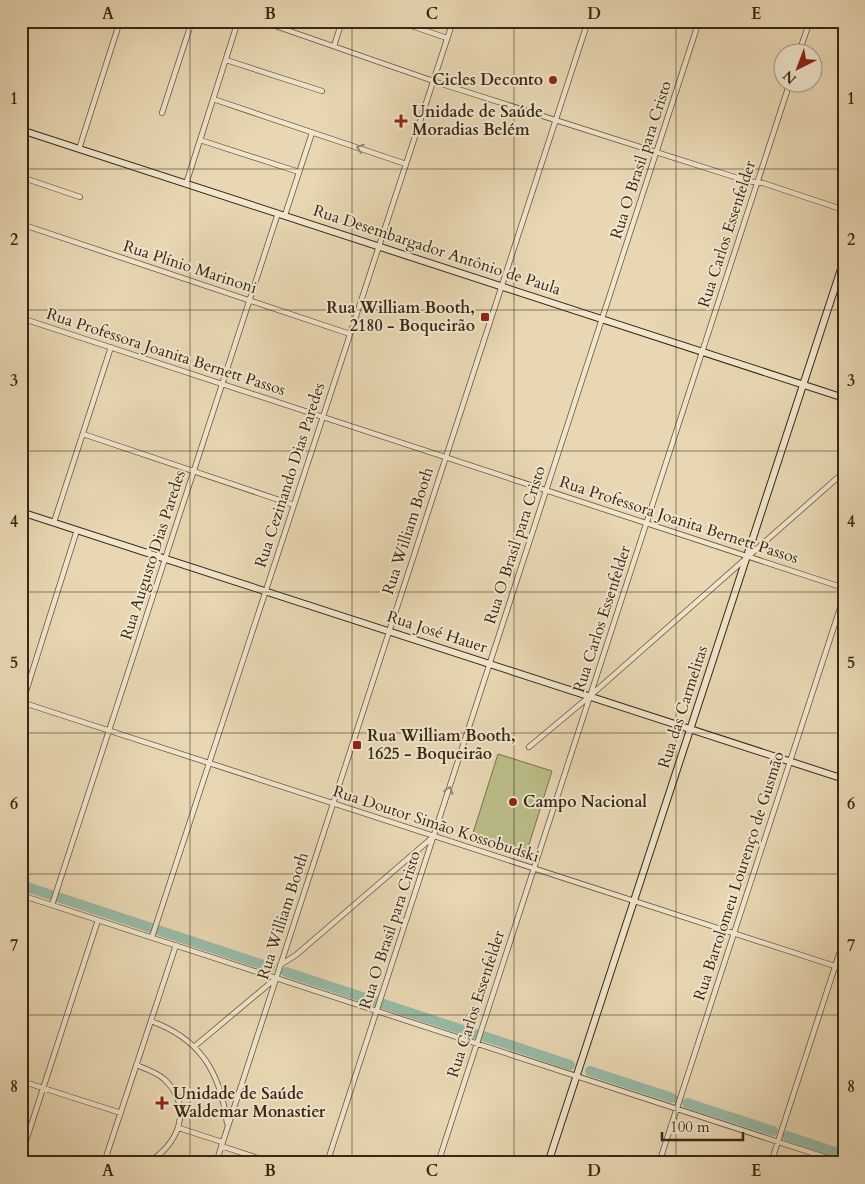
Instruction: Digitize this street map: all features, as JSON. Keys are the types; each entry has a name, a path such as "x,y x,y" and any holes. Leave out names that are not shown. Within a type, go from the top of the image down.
{"main road":[{"name":"Rua Desembargador Antônio de Paula","path":"21,130 844,398"},
{"name":"Rua das Carmelitas","path":"548,1163 844,260"},
{"name":"Rua José Hauer","path":"21,512 844,779"}],"street":[{"path":"79,149 120,21"},
{"path":"162,113 192,21"},
{"path":"186,184 238,21"},
{"path":"261,21 442,84 747,181 764,183 844,210"},
{"path":"334,46 342,21"},
{"path":"397,21 447,38"},
{"name":"Rua Cezinando Dias Paredes","path":"152,935 453,21"},
{"name":"Rua William Booth","path":"216,1162 588,21"},
{"name":"Rua O Brasil para Cristo","path":"327,1163 699,21"},
{"path":"803,42 810,21"},
{"path":"226,60 322,91"},
{"name":"Rua Carlos Essenfelder","path":"438,1163 787,92"},
{"path":"213,99 406,164"},
{"name":"Rua Augusto Dias Paredes","path":"53,902 250,300 299,172 312,132"},
{"path":"200,140 299,172"},
{"path":"21,177 80,197"},
{"name":"Rua Plínio Marinoni","path":"21,224 350,334"},
{"name":"Rua Professora Joanita Bernett Passos","path":"21,318 844,588"},
{"path":"54,522 111,347"},
{"path":"83,434 294,505"},
{"path":"529,747 590,696 844,472"},
{"path":"22,703 77,530"},
{"name":"Rua Bartolomeu Lourenço de Gusmão","path":"659,1163 844,596"},
{"name":"Rua Doutor Simão Kossobudski","path":"22,703 844,969"},
{"path":"280,965 296,955 434,836"},
{"path":"21,895 53,902 98,920 152,935 176,945 276,978 843,1163"},
{"path":"21,1156 98,920"},
{"path":"771,1163 844,939"},
{"path":"104,1163 176,945"},
{"path":"195,1046 276,978"},
{"path":"150,1021 173,1030 195,1046 209,1064 224,1105 228,1126"},
{"path":"136,1065 149,1070 163,1079 174,1093 180,1110 178,1128 169,1145 158,1156 147,1163"},
{"path":"21,1081 121,1113"},
{"path":"178,1128 272,1163"}],"green space":[{"name":"Campo Nacional","path":"498,754 552,771 527,851 473,833"}],"waterway":[{"path":"21,885 270,967"},
{"path":"286,972 475,1034"},
{"path":"483,1036 570,1065"},
{"path":"590,1071 672,1098"},
{"path":"687,1103 773,1131"},
{"path":"787,1136 844,1155"}],"place":[{"name":"Cicles Deconto","path":"553,80"},
{"name":"Unidade de Saúde Moradias Belém","path":"401,121"},
{"name":"Rua William Booth, 2180 - Boqueirão","path":"485,317"},
{"name":"Rua William Booth, 1625 - Boqueirão","path":"357,745"},
{"name":"Campo Nacional","path":"513,802"},
{"name":"Unidade de Saúde Waldemar Monastier","path":"162,1103"}]}
